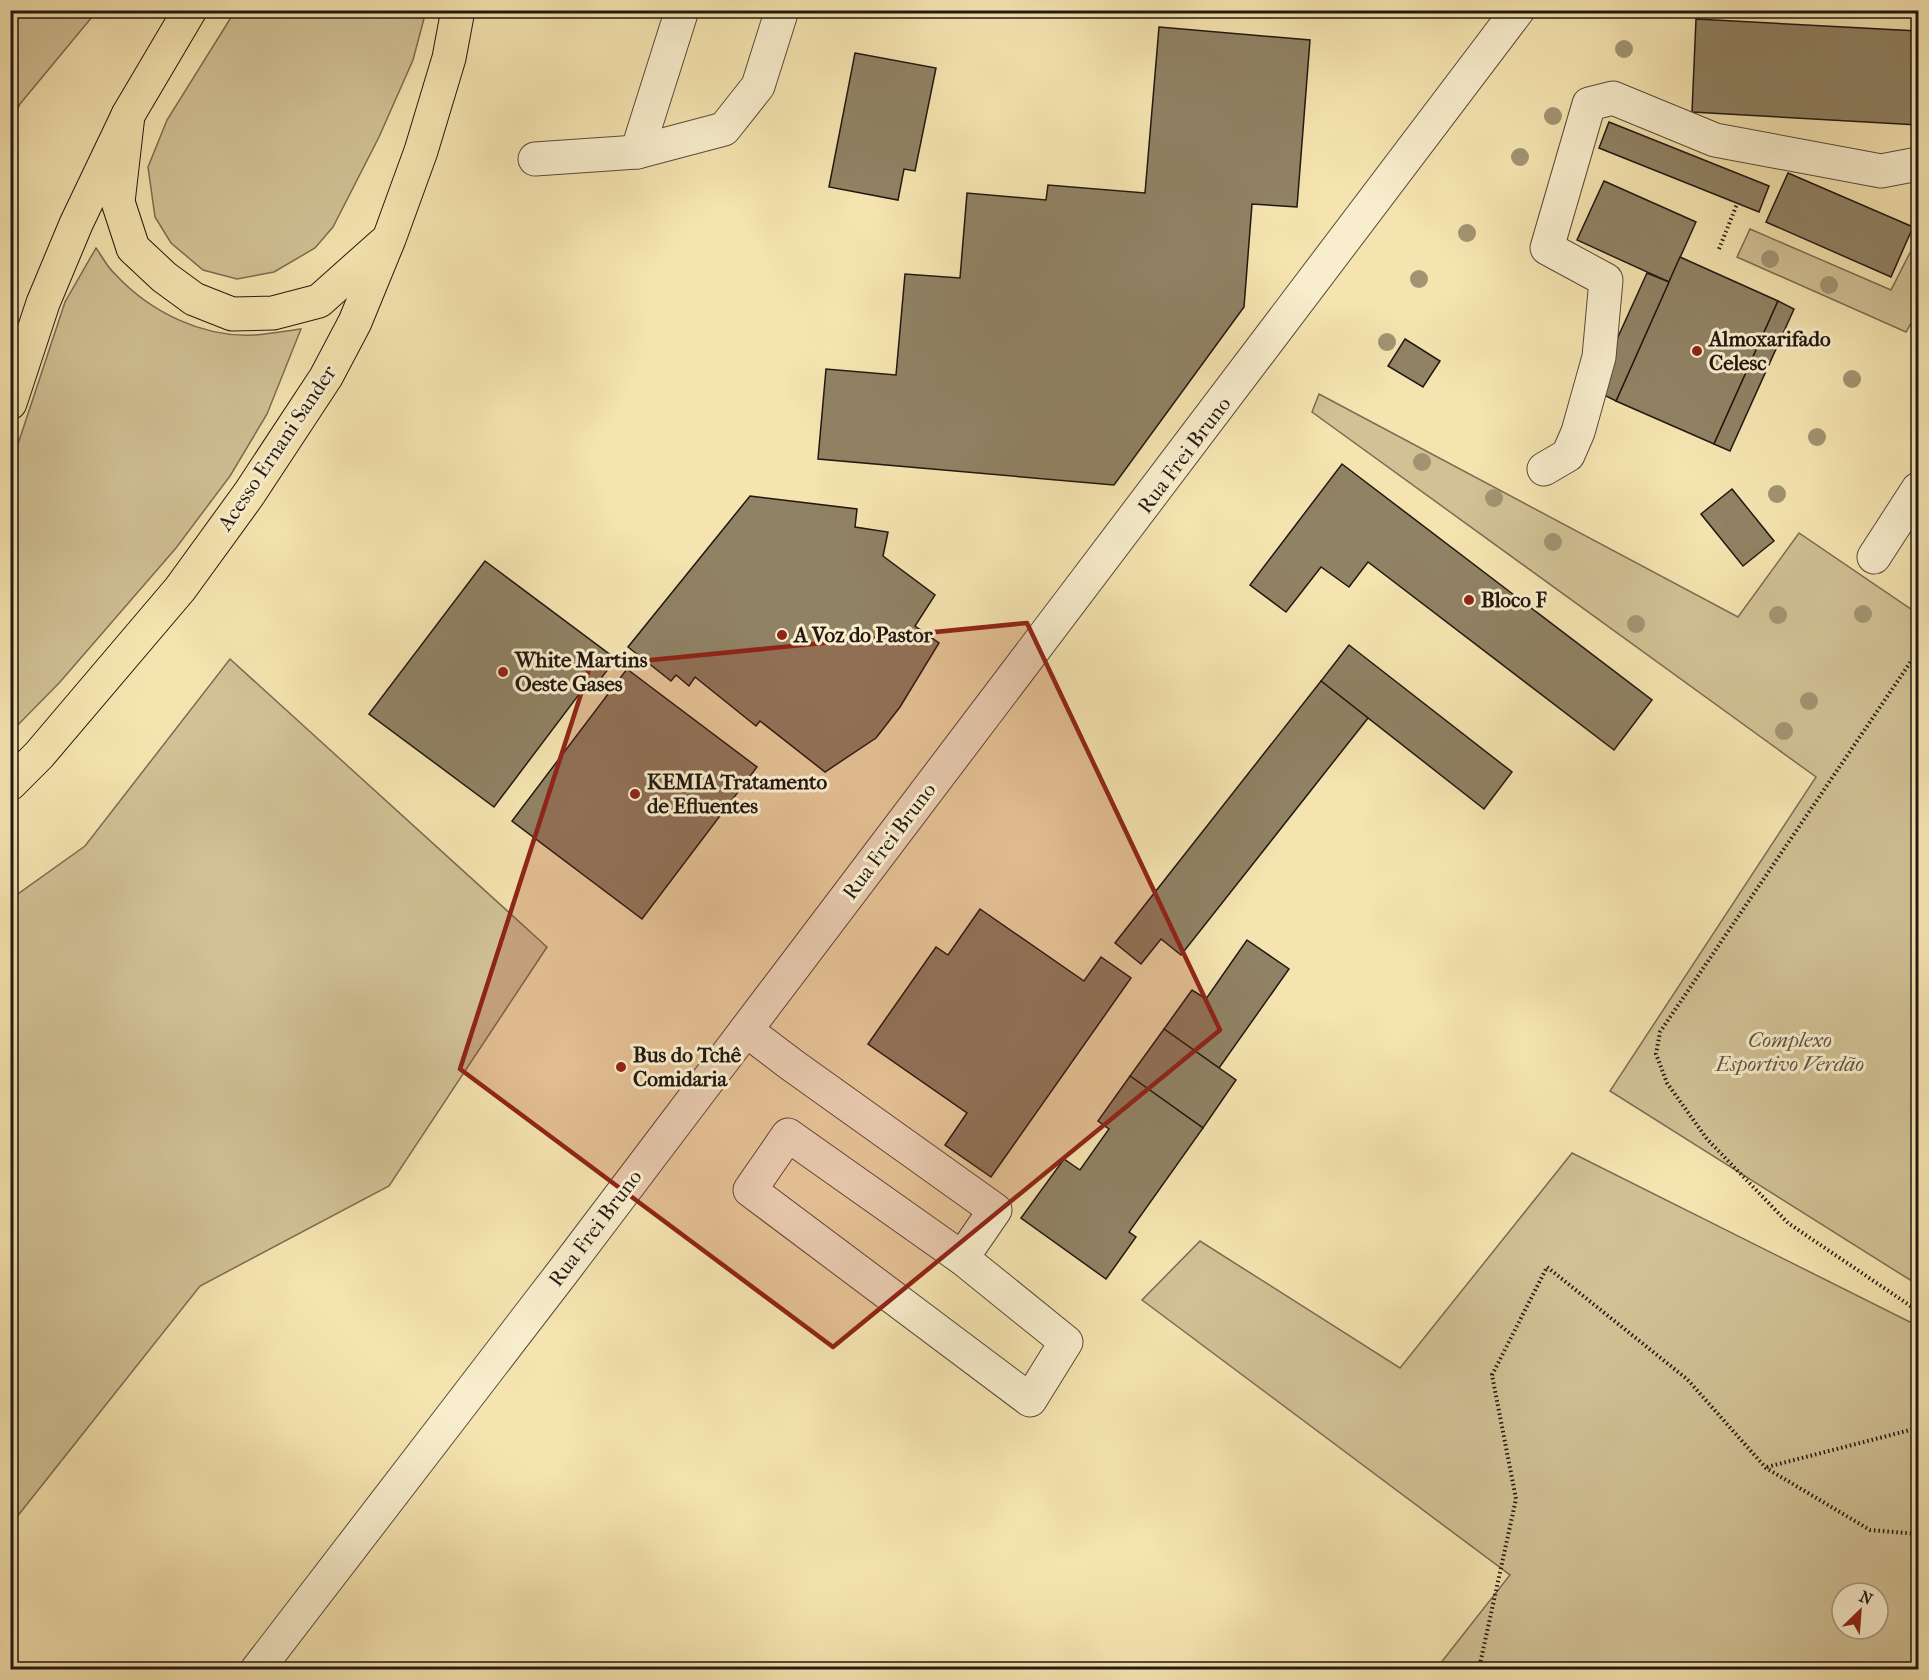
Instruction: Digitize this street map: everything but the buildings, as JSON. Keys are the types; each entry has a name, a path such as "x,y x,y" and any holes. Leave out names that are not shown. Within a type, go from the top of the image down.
{"highway":[{"path":"10,404 43,303 76,224 128,115 190,10"},
{"path":"449,58 458,10"},
{"path":"449,58 478,10"},
{"name":"Acesso Ernani Sander","path":"10,784 39,755 180,590 249,494 326,377 356,322 389,239 421,150 449,58"},
{"path":"128,115 118,202 133,248 164,278 194,299 232,314 273,313 319,301 389,239"}],"street":[{"path":"637,152 682,10"},
{"path":"535,159 637,152 724,129 758,86 782,10"},
{"name":"Rua Frei Bruno","path":"257,1670 558,1279 1518,10"},
{"path":"1544,469 1568,455 1578,432 1599,357 1606,280 1547,248 1588,104 1613,98 1715,140 1881,171 1918,164"},
{"path":"1874,557 1918,489"},
{"path":"746,1029 792,1065 996,1210 962,1258"},
{"path":"788,1135 962,1258 1066,1342 1030,1400 750,1191 788,1135"}],"path":[{"path":"1719,249 1737,204"},
{"path":"1918,651 1660,1032 1656,1054 1667,1083 1707,1139 1788,1223 1918,1311"},
{"path":"1482,1670 1480,1664 1516,1499 1492,1375 1547,1266 1687,1379 1766,1468 1870,1530 1918,1534"},
{"path":"1766,1468 1918,1428"}],"highlighted area":[{"path":"1027,623 1220,1030 833,1347 460,1069 590,666"}],"green space":[{"path":"11,10 97,11 20,104 11,123"},
{"path":"235,11 426,11 413,60 379,137 333,227 315,248 274,272 237,279 203,270 171,243 155,217 148,167 167,120"},
{"path":"1750,229 1891,290 1918,237 1918,311 1906,332 1737,257"},
{"path":"96,248 110,268 129,288 161,311 179,320 197,327 235,335 261,335 301,329 267,414 230,476 176,548 60,682 11,732 11,478 17,447 65,302"},
{"name":"Complexo Esportivo Verdão","path":"1319,394 1738,617 1799,533 1918,614 1918,1285 1610,1091 1816,777 1312,412"},
{"path":"230,659 547,947 389,1186 200,1286 12,1523 11,899 85,846"},
{"path":"1572,1153 1918,1326 1918,1669 1436,1669 1510,1575 1142,1300 1200,1241 1400,1368"}],"place":[{"name":"Almoxarifado Celesc","path":"1697,351"},
{"name":"Bloco F","path":"1469,600"},
{"name":"A Voz do Pastor","path":"782,635"},
{"name":"White Martins Oeste Gases","path":"503,672"},
{"name":"KEMIA Tratamento de Efluentes","path":"635,794"},
{"name":"Bus do Tchê Comidaria","path":"621,1067"}]}
